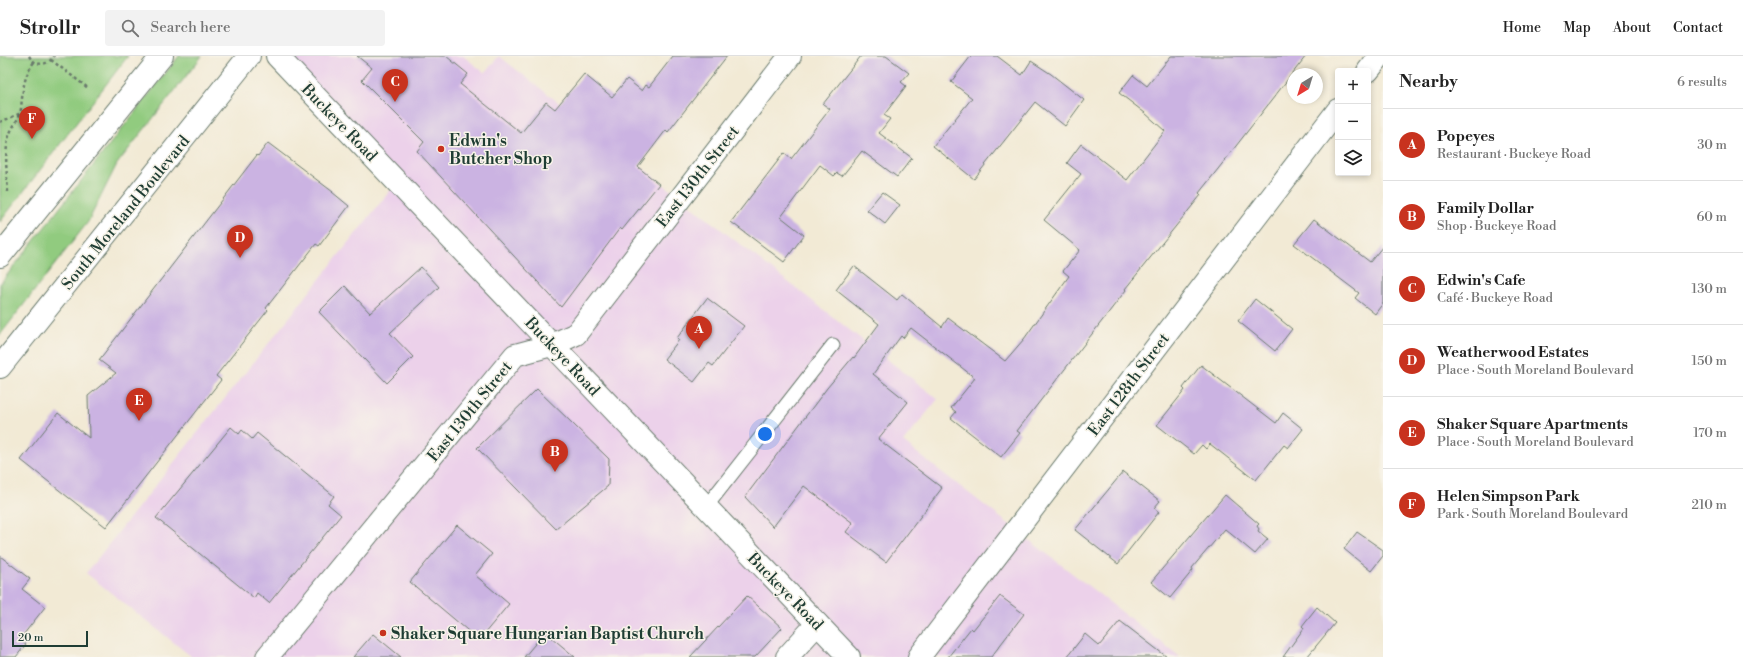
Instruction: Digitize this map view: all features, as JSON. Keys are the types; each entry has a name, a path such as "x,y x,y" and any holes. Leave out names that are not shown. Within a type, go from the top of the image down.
{"street":[{"path":"0,256 162,56"},
{"name":"South Moreland Boulevard","path":"0,367 249,56"},
{"name":"Buckeye Road","path":"278,56 849,657"},
{"name":"East 130th Street","path":"267,657 515,355 552,345 576,334 790,56"},
{"path":"1370,68 1380,56"},
{"name":"East 128th Street","path":"919,657 1335,114"},
{"path":"787,657 817,624"}],"lane":[{"path":"706,506 833,345"}],"path":[{"path":"29,56 34,62 44,64 52,60 54,56"},
{"path":"52,60 88,88"},
{"path":"8,192 7,147 12,129 20,114 22,88 34,62"},
{"path":"0,122 20,114"}],"shaded area":[{"path":"277,56 463,56 485,73 499,56 938,399 903,442 1180,657 192,657 86,573 397,182"}],"green space":[{"path":"0,56 128,56 0,222"},
{"path":"179,56 202,56 117,164 88,222 0,335 0,284"}],"building":[{"path":"357,56 446,56 468,74 460,84 521,133 546,102 555,109 584,74 612,97 627,79 642,91 646,85 649,87 673,56 727,56 668,132 666,130 638,167 659,184 622,230 620,228 561,307 417,151 424,142 362,80 372,68"},
{"path":"861,56 886,56 909,73 901,82 906,86 884,115 890,119 879,133 912,158 897,177 862,151 842,176 837,173 834,176 820,165 781,217 804,235 784,262 731,222 784,153 791,159 830,109 823,104"},
{"path":"971,56 997,56 1022,75 1031,61 1051,74 1084,100 1065,126 1035,102 974,179 933,146 972,98 951,82"},
{"path":"1171,56 1306,56 1297,68 1287,68 1287,80 1199,193 1201,195 1125,289 1126,290 1017,431 1020,433 1001,457 951,418 956,412 951,408 975,378 911,328 903,338 901,336 873,374 908,402 878,439 942,488 886,562 846,532 853,523 804,486 773,527 745,497 827,388 853,357 854,358 879,324 836,290 854,266 897,300 902,294 942,327 948,318 1005,361 1024,339 1069,276 1063,271 1080,250 1044,220 1081,174 1067,163 1081,144 1127,180 1165,131 1119,93 1133,75 1147,86"},
{"path":"268,143 333,192 349,206 319,246 316,244 266,308 268,310 216,376 221,380 106,527 21,460 58,413 89,438 88,396 116,373 99,360 257,155 258,156"},
{"path":"882,192 900,205 885,224 867,210"},
{"path":"1314,219 1370,262 1383,246 1383,303 1375,314 1355,298 1359,293 1294,244"},
{"path":"421,267 439,287 390,333 413,357 387,383 319,312 345,286 370,313"},
{"path":"707,298 744,326 713,366 709,363 694,382 664,359 679,340 677,338"},
{"path":"1255,299 1292,329 1275,351 1238,321"},
{"path":"1201,365 1276,423 1283,413 1303,429 1288,448 1284,445 1256,480 1210,444 1206,449 1202,445 1194,454 1157,425 1185,390 1183,388"},
{"path":"537,389 609,459 608,486 556,529 477,448"},
{"path":"231,427 239,434 242,430 252,439 257,433 334,496 328,504 341,515 269,603 257,593 254,598 156,518"},
{"path":"1123,472 1160,501 1154,508 1159,512 1118,564 1075,530"},
{"path":"1225,495 1259,524 1257,526 1259,529 1258,531 1268,539 1255,554 1225,529 1192,568 1193,570 1170,598 1151,582"},
{"path":"457,525 492,554 475,575 509,604 479,640 410,582"},
{"path":"1357,532 1383,550 1383,556 1371,571 1344,549"},
{"path":"0,556 30,579 22,589 45,607 20,639 26,644 16,657 0,657"},
{"path":"747,596 782,628 755,657 690,657"},
{"path":"1000,596 1024,614 991,657 948,657 971,628 973,630"},
{"path":"1317,607 1335,623 1307,657 1283,657 1304,628 1302,626"},
{"path":"1120,621 1167,657 1067,657 1085,634 1099,646"},
{"path":"545,632 575,657 524,657"},
{"path":"373,634 401,657 353,657"}],"place":[{"name":"Edwin's Cafe","path":"395,102"},
{"name":"Helen Simpson Park","path":"32,139"},
{"name":"Edwin's Butcher Shop","path":"441,149"},
{"name":"Weatherwood Estates","path":"240,258"},
{"name":"Popeyes","path":"699,349"},
{"name":"Shaker Square Apartments","path":"139,421"},
{"name":"Family Dollar","path":"555,472"},
{"name":"Shaker Square Hungarian Baptist Church","path":"383,633"}]}
